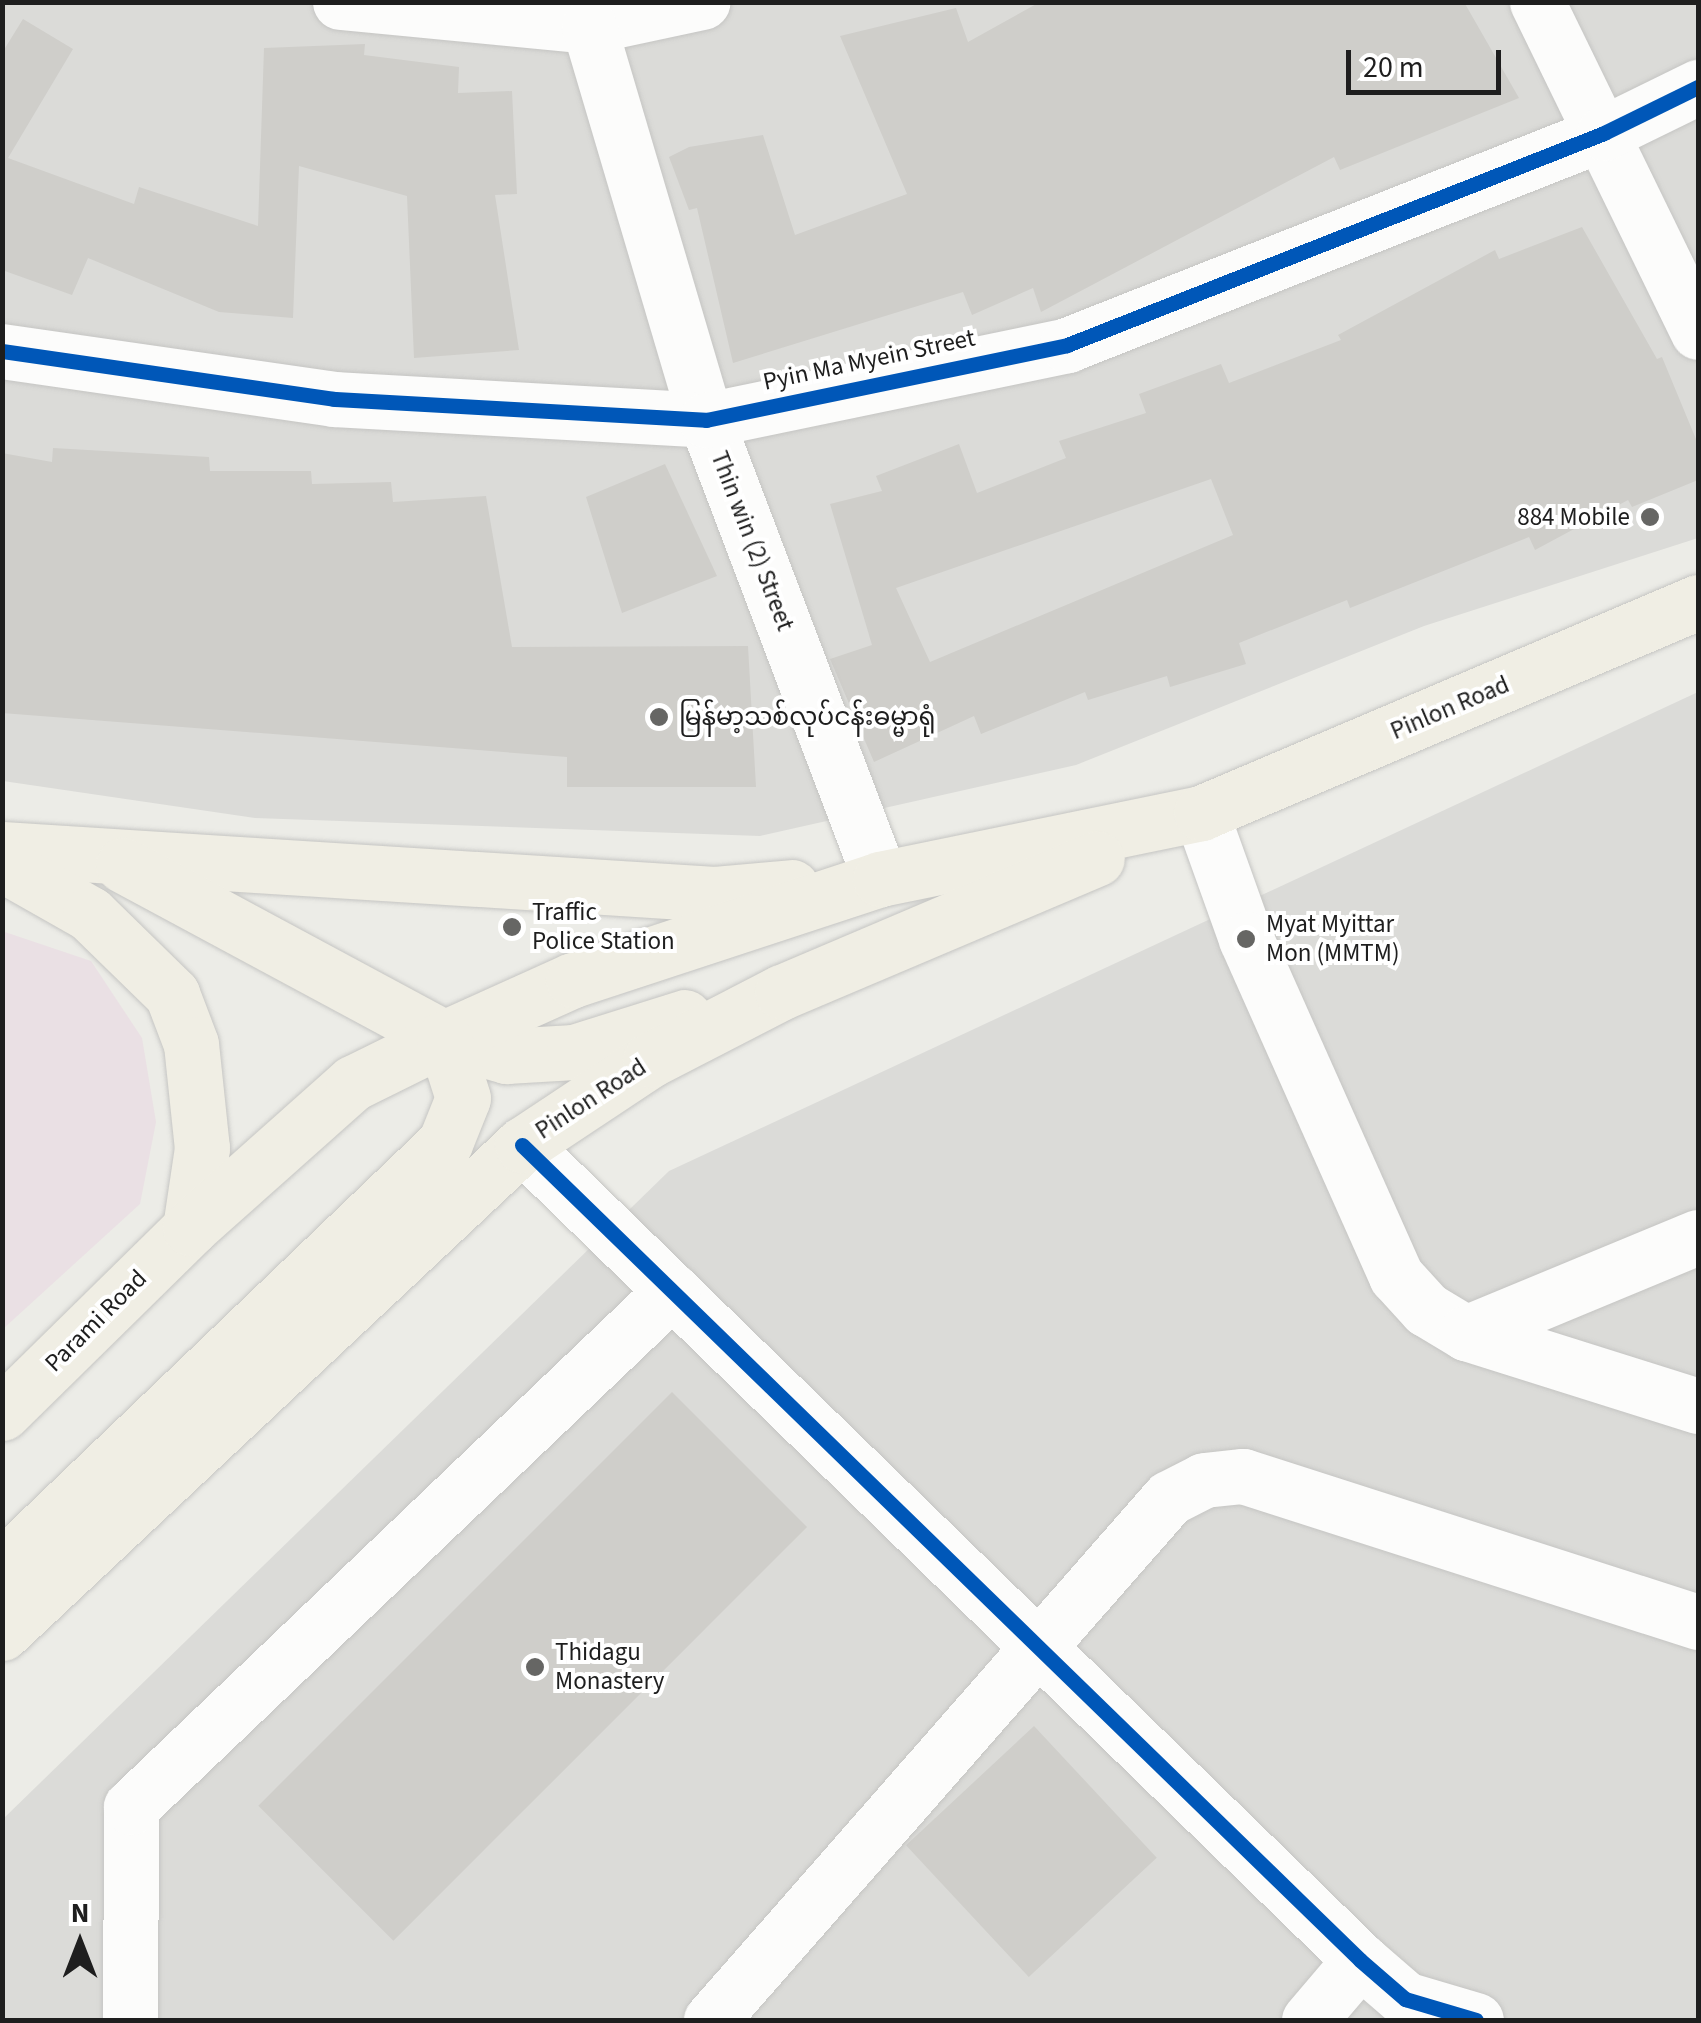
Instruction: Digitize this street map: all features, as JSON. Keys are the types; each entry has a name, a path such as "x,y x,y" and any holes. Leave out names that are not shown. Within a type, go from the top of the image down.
{"main road":[{"name":"Pinlon Road","path":"2,1633 522,1144 650,1060 782,992 1698,602"},
{"name":"Pinlon Road","path":"190,1228 353,1083 573,980 880,879 1202,813"},
{"path":"2,850 715,894 880,879"},
{"path":"102,854 444,1038 506,1056 574,1052 782,992"},
{"path":"2,864 90,914 172,994 191,1044 202,1148 190,1228"},
{"path":"2,1567 446,1143 464,1098 444,1038"},
{"name":"Parami Road","path":"2,1414 190,1228"}],"street":[{"path":"340,2 588,26 702,2"},
{"path":"1538,2 1698,332"},
{"name":"Thin win (2) Street","path":"588,26 706,420 880,879"},
{"name":"Pyin Ma Myein Street","path":"2,351 334,399 706,420 1066,345 1604,133 1698,86"},
{"path":"1202,813 1246,939 1396,1276 1426,1310 1466,1333 1698,1406"},
{"path":"522,1144 1360,1960 1415,2010 1476,2020"},
{"path":"1466,1333 1698,1237"},
{"path":"130,2020 131,1807 672,1291"},
{"path":"711,2020 1169,1498 1204,1480 1244,1476 1698,1622"},
{"path":"1310,2020 1360,1960"}],"shaded area":[{"path":"3,3 1698,3 1698,538 1424,626 1076,765 760,836 255,818 3,781"},
{"path":"1698,692 1698,2020 3,2020 3,1819 669,1171"},
{"path":"2,931 91,961 142,1038 156,1122 140,1204 3,1329"}],"building":[{"path":"1040,2 1464,2 1519,98 1340,170 1334,157 1041,312 1033,288 972,315 963,292 733,363 697,208 689,210 669,157 689,147 763,135 795,235 907,194 840,36 956,8 968,42"},
{"path":"23,19 73,49 8,158 134,204 139,187 258,226 264,48 365,44 364,55 459,67 458,93 512,91 517,194 495,195 519,350 414,358 407,196 299,166 293,318 219,312 88,258 72,295 2,270 2,53"},
{"path":"1582,227 1657,359 1662,357 1698,444 1698,480 1632,507 1628,500 1535,550 1529,537 1350,608 1347,600 1239,643 1246,664 1170,687 1167,676 1088,700 1085,692 981,734 974,716 874,762 830,659 872,645 830,504 882,491 876,476 959,444 977,493 1066,458 1059,441 1146,413 1139,394 1221,364 1229,383 1341,340 1338,335 1495,250 1499,259","holes":["1211,479 1233,535 930,662 896,588"]},
{"path":"53,448 209,457 210,471 311,471 312,484 391,482 393,502 486,496 512,647 748,646 756,787 567,787 567,757 2,713 2,453 52,462"},
{"path":"665,464 717,576 622,613 586,497"},
{"name":"Thidagu Monastery","path":"672,1392 807,1527 393,1941 258,1806"},
{"path":"1034,1726 1157,1858 1029,1977 906,1845"}],"cycle path":[{"path":"2,351 334,399 706,420 1067,345 1604,133 1698,87"},
{"path":"522,1145 1360,1960 1405,1999 1476,2020"}],"place":[{"name":"884 Mobile","path":"1650,517"},
{"name":"မြန်မာ့သစ်လုပ်ငန်းဓမ္မာရုံ","path":"659,717"},
{"name":"Traffic Police Station","path":"512,927"},
{"name":"Myat Myittar Mon (MMTM)","path":"1246,939"},
{"name":"Thidagu Monastery","path":"535,1667"}]}
